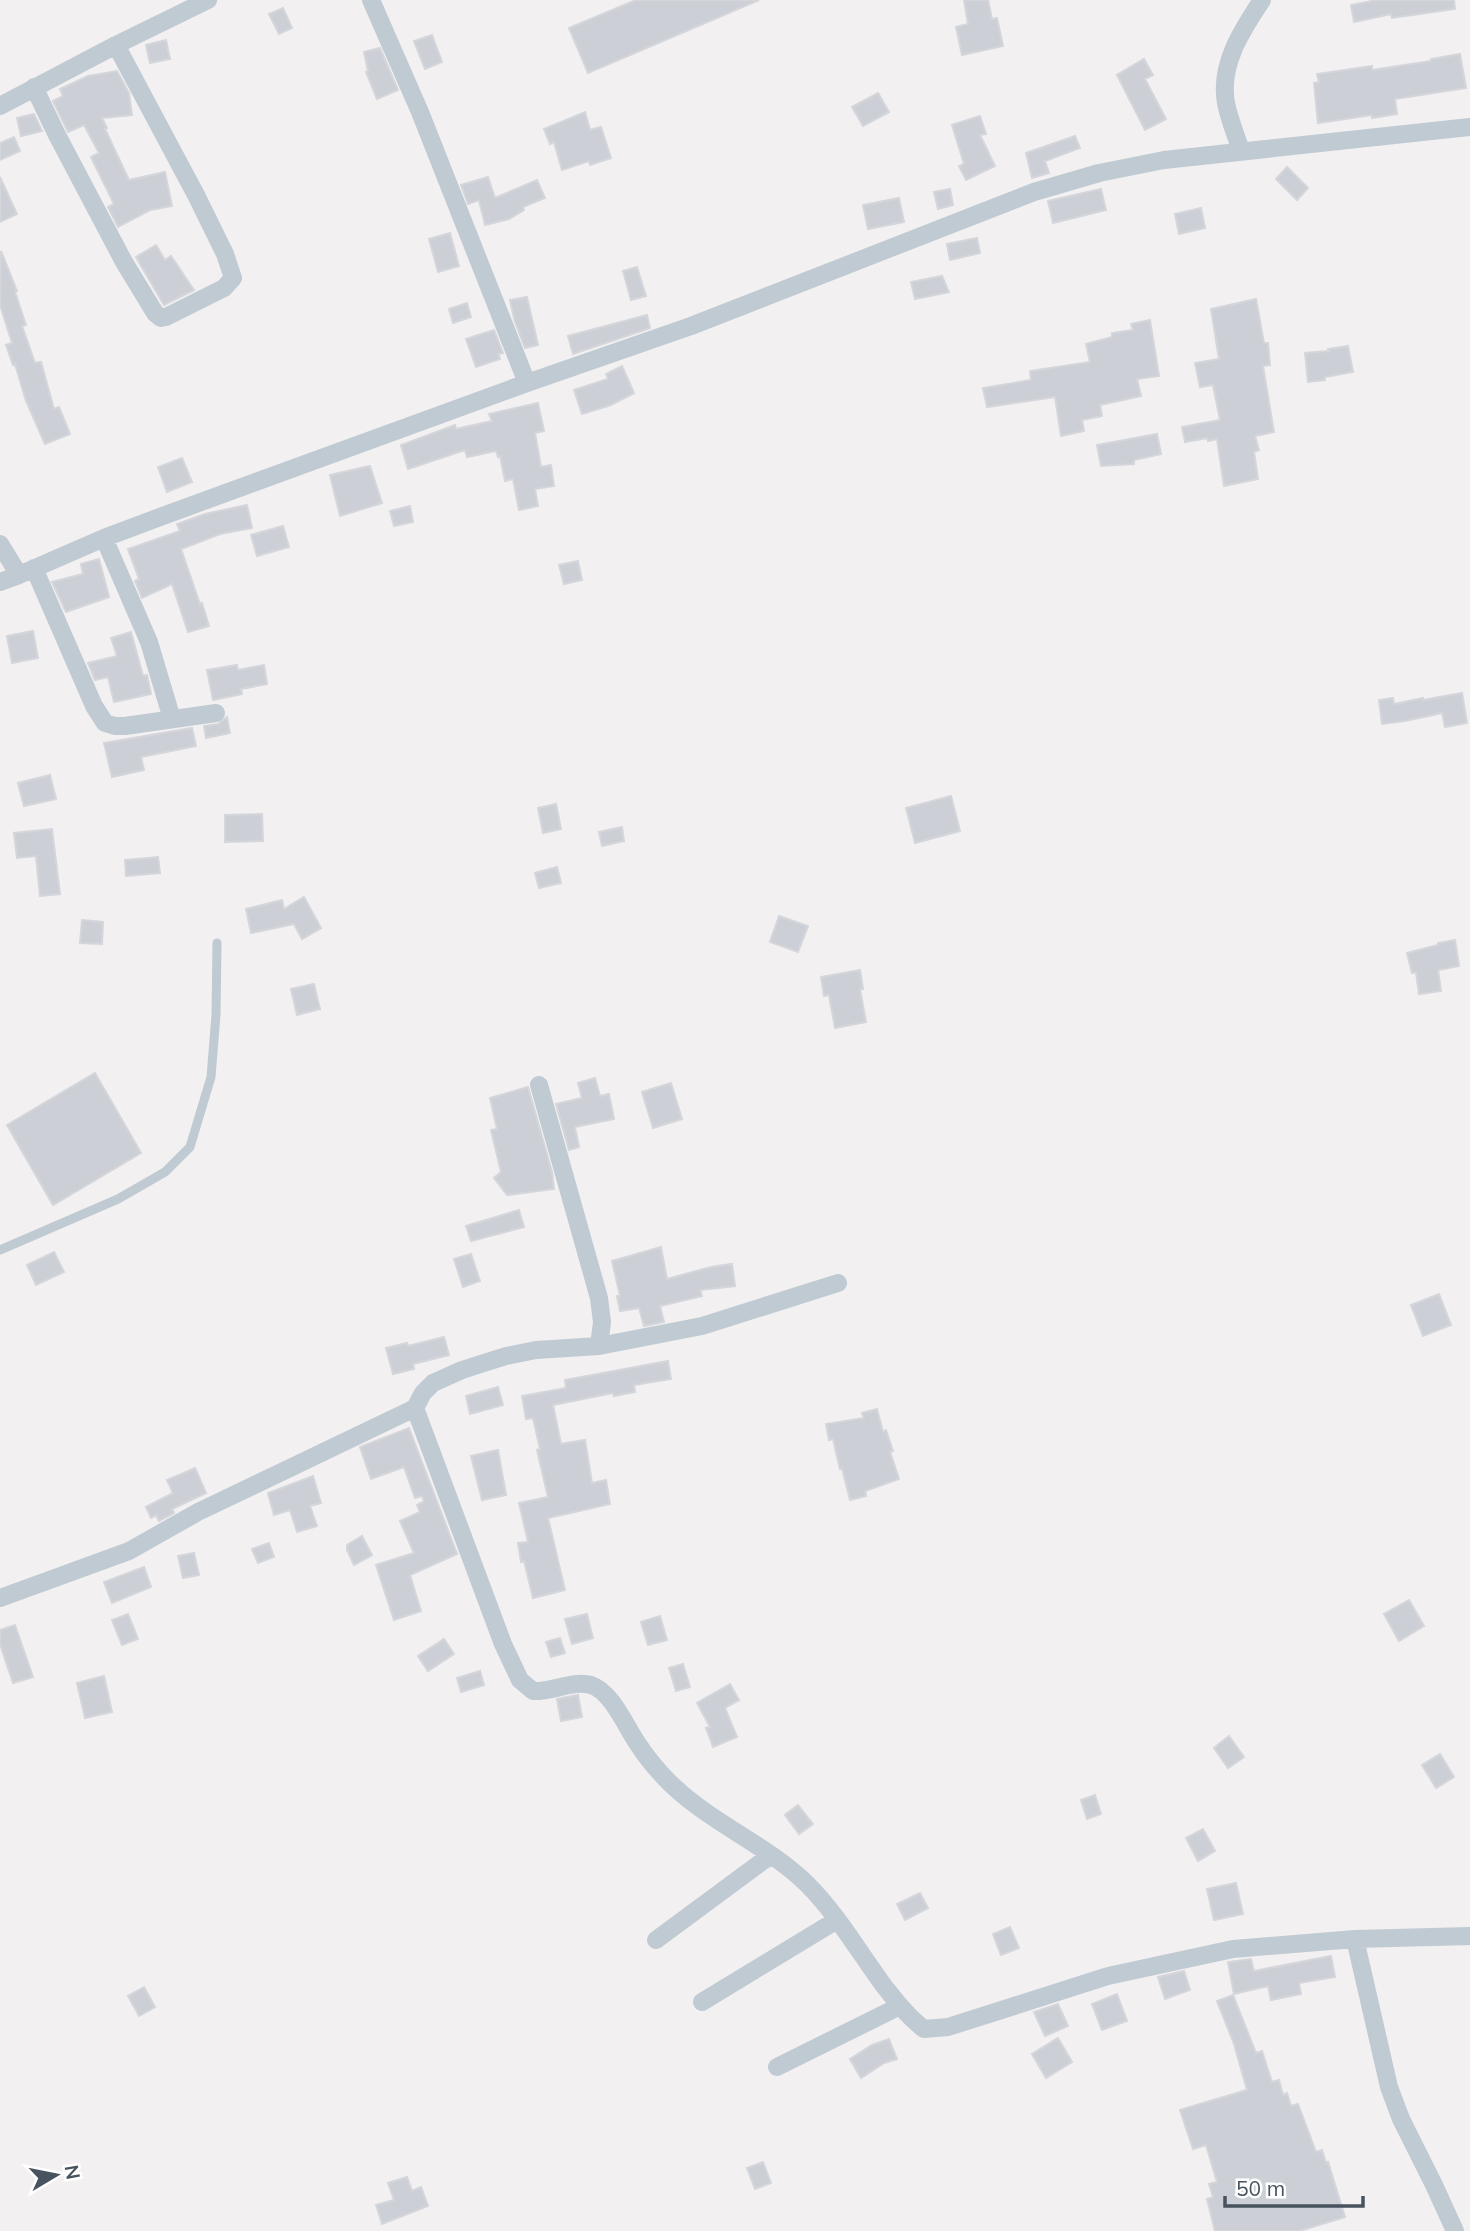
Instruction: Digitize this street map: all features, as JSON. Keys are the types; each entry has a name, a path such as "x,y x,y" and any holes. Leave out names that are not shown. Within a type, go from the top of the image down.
{"street":[{"path":"0,106 208,0"},
{"path":"371,0 420,112 527,383"},
{"path":"1241,151 1226,103 1225,73 1234,49 1262,0"},
{"path":"34,87 124,262 155,313 164,318 224,288 233,278 225,254 116,45"},
{"path":"0,582 104,538 691,326 1034,192 1134,165 1470,127"},
{"path":"104,538 149,642 172,719"},
{"path":"0,544 26,571 105,723 125,726 216,713"},
{"path":"539,1085 598,1298 602,1322 599,1346"},
{"path":"0,1598 129,1550 198,1512 415,1408 423,1393 433,1383 462,1370 536,1350 599,1346 702,1326 838,1283"},
{"path":"415,1408 503,1644 520,1681 533,1691 578,1684 598,1689 607,1697 640,1748 688,1800 771,1856 807,1885 837,1920 900,2006 924,2029 940,2029 1108,1976 1233,1949 1355,1939 1470,1936"},
{"path":"656,1940 771,1856"},
{"path":"702,2003 837,1920"},
{"path":"1355,1939 1389,2087 1401,2119 1455,2231"},
{"path":"777,2067 900,2006"}],"lane":[{"path":"0,1250 118,1199 166,1172 190,1147 211,1077 216,1015 217,943"}],"building":[{"path":"636,0 759,0 588,73 569,28"},
{"path":"964,0 988,0 992,19 997,18 1003,46 962,55 956,27 968,24"},
{"path":"1377,0 1454,0 1455,9 1392,18 1391,14 1354,22 1351,5"},
{"path":"283,8 292,28 279,34 269,14"},
{"path":"432,35 442,62 425,69 414,41"},
{"path":"166,40 170,59 150,63 146,45"},
{"path":"380,48 398,90 377,99 366,72 364,52"},
{"path":"1460,54 1466,88 1395,99 1397,114 1318,123 1314,83 1319,82 1317,74 1372,66 1372,70"},
{"path":"1144,59 1153,75 1145,79 1166,119 1145,130 1117,75"},
{"path":"117,71 129,93 132,115 102,118 107,128 105,129 129,180 165,172 172,206 150,210 118,227 108,207 114,204 91,157 99,153 84,125 68,132 53,101 63,96 60,89 88,76"},
{"path":"878,93 889,112 863,126 852,107"},
{"path":"585,112 590,130 601,127 611,158 590,165 589,161 562,170 554,142 550,144 544,129"},
{"path":"34,114 42,131 21,136 17,118"},
{"path":"980,116 986,134 980,135 995,166 966,180 959,166 964,164 952,125"},
{"path":"1075,136 1080,148 1045,161 1049,173 1032,178 1026,153"},
{"path":"14,137 20,151 0,160 0,143"},
{"path":"1287,167 1308,188 1297,200 1276,179"},
{"path":"0,177 17,214 0,222"},
{"path":"488,177 495,198 537,180 545,198 523,207 524,210 509,219 485,225 479,200 468,204 461,185"},
{"path":"950,189 953,205 938,209 934,192"},
{"path":"1101,189 1106,210 1053,223 1048,201"},
{"path":"899,198 904,222 868,229 863,205"},
{"path":"1201,208 1205,228 1179,234 1175,214"},
{"path":"450,233 459,266 438,272 429,239"},
{"path":"977,238 980,253 950,260 947,244"},
{"path":"156,245 165,260 171,256 194,290 164,305 136,257"},
{"path":"1,251 17,291 15,292 26,325 22,326 35,363 41,362 54,409 59,407 70,434 45,444 6,345 12,343 0,305"},
{"path":"637,267 646,296 631,300 623,271"},
{"path":"942,276 949,292 915,299 911,282"},
{"path":"527,297 538,345 525,348 510,300"},
{"path":"1256,299 1264,343 1268,343 1270,365 1263,366 1274,432 1255,436 1259,450 1254,452 1258,479 1224,486 1217,439 1185,442 1182,427 1220,420 1213,385 1200,387 1195,363 1219,359 1211,309"},
{"path":"467,303 471,317 453,323 449,309"},
{"path":"647,315 650,328 573,354 568,336"},
{"path":"1150,320 1159,376 1137,379 1141,396 1100,405 1102,416 1082,420 1084,431 1061,436 1055,397 987,407 983,388 1031,380 1030,371 1090,362 1086,344 1112,337 1112,333 1133,330 1131,324"},
{"path":"494,330 503,353 498,354 500,359 476,367 466,339"},
{"path":"1348,346 1353,372 1308,382 1305,353"},
{"path":"622,366 634,393 611,405 582,414 574,390 608,379 606,374"},
{"path":"538,403 544,431 535,433 541,467 551,465 554,486 535,489 538,506 519,510 513,479 505,481 500,456 498,457 496,451 467,457 465,450 408,469 401,445 455,425 456,429 492,421 489,414"},
{"path":"1157,434 1161,454 1134,460 1134,464 1101,466 1097,445"},
{"path":"182,458 192,482 167,492 158,467"},
{"path":"370,466 382,503 340,516 330,475"},
{"path":"247,505 252,528 220,534 181,549 209,626 188,632 172,584 142,598 135,581 139,579 128,549 180,531 177,524 205,514"},
{"path":"410,506 413,522 394,526 390,511"},
{"path":"283,526 289,547 257,556 251,535"},
{"path":"99,559 109,597 66,612 52,582 83,574 81,564"},
{"path":"578,561 582,580 564,584 559,565"},
{"path":"33,631 38,658 12,663 7,636"},
{"path":"131,632 151,694 114,702 108,677 95,680 88,663 117,656 111,638"},
{"path":"237,665 238,670 264,665 267,684 241,689 242,694 213,700 207,670"},
{"path":"1462,693 1467,723 1445,727 1442,713 1382,724 1379,700 1393,698 1394,704"},
{"path":"227,717 230,733 206,738 204,726 218,724"},
{"path":"192,728 196,746 141,757 144,770 112,777 104,743"},
{"path":"50,775 56,799 24,806 18,783"},
{"path":"951,796 960,831 915,843 906,808"},
{"path":"556,804 561,829 543,833 538,808"},
{"path":"262,814 263,841 225,842 225,815"},
{"path":"622,827 624,841 602,846 599,832"},
{"path":"52,829 60,894 40,896 36,856 17,858 14,833"},
{"path":"158,857 160,873 126,876 125,860"},
{"path":"557,867 561,883 539,888 535,873"},
{"path":"304,897 321,928 302,939 294,924 251,933 246,909 282,900 284,909"},
{"path":"779,916 808,926 798,952 770,942"},
{"path":"82,920 103,922 102,944 80,943"},
{"path":"1455,940 1459,966 1438,970 1441,991 1419,994 1416,972 1412,973 1407,953"},
{"path":"860,970 863,989 860,989 866,1022 835,1028 829,995 824,996 821,977"},
{"path":"314,984 320,1009 297,1015 291,989"},
{"path":"95,1073 141,1153 53,1205 7,1125"},
{"path":"595,1078 600,1096 609,1094 614,1119 575,1127 579,1147 569,1150 556,1104 582,1098 578,1083"},
{"path":"671,1083 682,1119 653,1128 642,1092"},
{"path":"528,1087 552,1172 554,1189 507,1195 494,1178 501,1172 491,1130 497,1129 490,1098"},
{"path":"519,1210 524,1227 471,1241 466,1226"},
{"path":"661,1247 667,1279 732,1264 735,1286 700,1290 702,1296 660,1306 664,1322 644,1326 639,1308 620,1311 617,1296 620,1296 612,1261"},
{"path":"54,1252 64,1272 36,1285 27,1265"},
{"path":"471,1254 480,1281 463,1287 454,1259"},
{"path":"1439,1294 1451,1325 1423,1336 1411,1305"},
{"path":"444,1337 449,1355 413,1364 414,1369 393,1374 386,1348 407,1343 408,1346"},
{"path":"668,1361 671,1379 634,1385 635,1392 614,1396 613,1393 553,1405 561,1444 585,1440 592,1483 606,1480 610,1504 548,1518 565,1590 533,1598 524,1561 521,1562 518,1543 528,1542 519,1503 548,1497 533,1418 526,1419 522,1396 566,1388 565,1380"},
{"path":"498,1387 503,1405 470,1414 466,1396"},
{"path":"877,1409 883,1432 886,1430 893,1451 890,1452 899,1479 865,1491 866,1496 850,1500 833,1439 829,1440 826,1424 864,1418 862,1413"},
{"path":"409,1428 457,1554 410,1575 421,1611 394,1620 376,1565 414,1553 400,1521 420,1512 417,1505 424,1501 422,1496 415,1498 404,1467 371,1479 360,1447"},
{"path":"498,1450 506,1495 482,1500 471,1456"},
{"path":"195,1468 206,1493 172,1509 174,1513 159,1521 156,1515 151,1518 146,1507 173,1493 167,1480"},
{"path":"313,1476 321,1503 310,1506 317,1526 297,1532 290,1510 274,1515 268,1493"},
{"path":"362,1536 372,1555 354,1565 347,1545"},
{"path":"269,1543 274,1557 258,1563 252,1549"},
{"path":"194,1553 199,1575 183,1578 178,1556"},
{"path":"144,1567 151,1587 112,1603 104,1582"},
{"path":"1409,1600 1424,1626 1399,1641 1384,1614"},
{"path":"128,1614 138,1639 122,1645 112,1620"},
{"path":"587,1614 593,1638 572,1644 565,1619"},
{"path":"660,1616 667,1640 648,1645 641,1622"},
{"path":"15,1625 33,1677 13,1683 0,1644 0,1630"},
{"path":"560,1638 565,1653 551,1657 546,1642"},
{"path":"444,1639 454,1654 428,1671 418,1656"},
{"path":"683,1664 690,1687 676,1691 669,1668"},
{"path":"480,1671 484,1685 461,1692 457,1678"},
{"path":"104,1676 112,1712 85,1718 77,1683"},
{"path":"730,1684 739,1700 725,1708 737,1737 713,1747 706,1728 710,1727 697,1703"},
{"path":"578,1695 582,1717 561,1721 557,1699"},
{"path":"1229,1736 1244,1757 1228,1768 1214,1748"},
{"path":"1440,1754 1454,1777 1436,1788 1422,1765"},
{"path":"1095,1795 1101,1814 1087,1819 1081,1800"},
{"path":"798,1805 813,1824 799,1834 785,1815"},
{"path":"1203,1829 1215,1851 1198,1861 1186,1838"},
{"path":"1236,1883 1243,1914 1214,1920 1207,1889"},
{"path":"920,1893 928,1908 905,1920 897,1904"},
{"path":"1010,1927 1019,1948 1001,1955 993,1934"},
{"path":"1331,1956 1335,1977 1299,1983 1301,1994 1271,2000 1268,1986 1234,1994 1228,1962 1251,1959 1254,1971"},
{"path":"1184,1971 1190,1990 1165,1999 1158,1977"},
{"path":"144,1987 155,2007 139,2016 128,1996"},
{"path":"1117,1994 1127,2021 1102,2030 1092,2004"},
{"path":"1233,1995 1256,2053 1262,2051 1272,2082 1279,2080 1283,2095 1287,2093 1291,2106 1298,2104 1316,2152 1322,2150 1345,2217 1299,2231 1215,2231 1207,2199 1213,2197 1209,2184 1217,2182 1206,2145 1193,2149 1180,2110 1247,2090 1234,2044 1217,2001"},
{"path":"1058,2004 1068,2026 1045,2036 1034,2012"},
{"path":"1058,2038 1072,2062 1046,2078 1032,2054"},
{"path":"889,2039 897,2059 884,2063 861,2078 850,2059 872,2045"},
{"path":"763,2162 771,2183 755,2189 747,2168"},
{"path":"407,2177 412,2191 421,2187 428,2206 382,2224 376,2205 394,2200 388,2183"}]}
